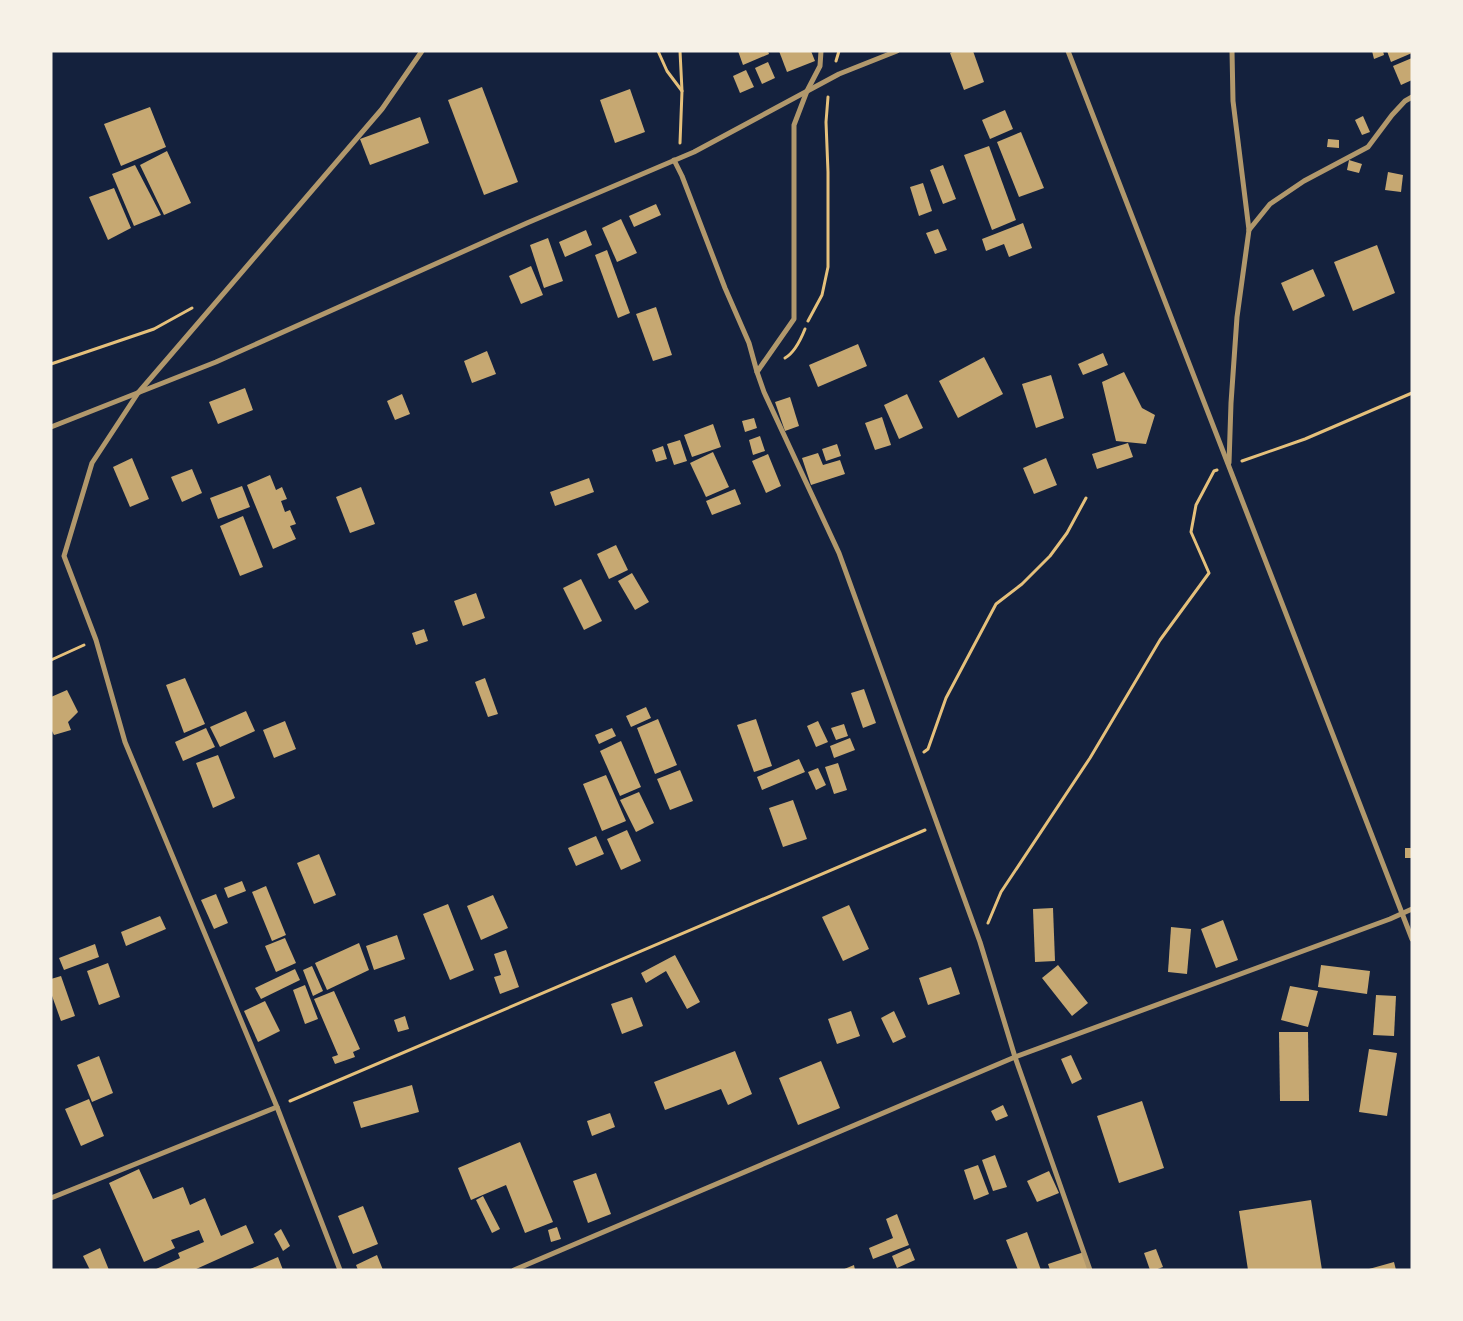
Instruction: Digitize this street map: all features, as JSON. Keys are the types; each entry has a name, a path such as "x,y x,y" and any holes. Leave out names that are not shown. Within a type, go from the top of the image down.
{"street":[{"path":"340,1270 277,1107 125,742 96,640 64,556 92,463 138,393 382,109 422,51"},
{"path":"757,372 794,319 794,125 807,91 820,66 821,51"},
{"path":"51,427 216,362 527,223 694,152 833,77 897,51"},
{"path":"1068,51 1412,939"},
{"path":"1229,466 1237,317 1249,230 1233,101 1232,51"},
{"path":"1249,230 1270,204 1304,181 1368,147 1392,115 1405,101 1412,98"},
{"path":"674,160 682,176 724,288 749,343 764,392 838,552 980,942 1015,1057 1090,1270"},
{"path":"514,1270 1015,1057 1412,910"},
{"path":"51,1198 277,1107"}],"path":[{"path":"658,51 667,71 682,91"},
{"path":"674,160 681,142 682,66 680,51"},
{"path":"781,360 789,356 802,338 811,314 822,296 828,268 827,99 839,51"},
{"path":"51,364 154,329 196,305"},
{"path":"980,942 1001,892 1090,758 1160,640 1209,573 1191,532 1196,505 1214,471 1305,439 1412,393"},
{"path":"914,761 928,749 946,698 996,604 1022,584 1050,556 1067,533 1086,498"},
{"path":"51,660 96,640"},
{"path":"277,1107 937,824"}],"building":[{"path":"738,51 768,51 769,54 743,65"},
{"path":"779,51 811,51 815,61 787,72"},
{"path":"954,51 973,51 984,82 964,90 950,53"},
{"path":"1372,51 1383,51 1384,55 1374,59"},
{"path":"1387,51 1412,51 1412,53 1391,62"},
{"path":"1412,58 1412,80 1401,85 1393,66"},
{"path":"768,62 775,78 762,84 755,68"},
{"path":"746,70 754,87 740,93 733,76"},
{"path":"482,87 518,182 484,195 448,100"},
{"path":"630,89 645,132 615,143 600,100"},
{"path":"150,107 166,147 121,166 104,124"},
{"path":"1005,110 1013,129 990,139 982,120"},
{"path":"1363,116 1370,132 1362,135 1355,120"},
{"path":"420,117 429,143 370,165 360,139"},
{"path":"1021,132 1044,188 1019,197 997,142"},
{"path":"1328,139 1339,140 1339,148 1327,147"},
{"path":"989,146 1016,220 992,230 964,155"},
{"path":"167,151 191,203 164,215 140,165"},
{"path":"1349,160 1362,164 1359,173 1347,170"},
{"path":"135,165 161,215 134,226 112,174"},
{"path":"943,165 956,199 943,204 930,170"},
{"path":"1388,172 1403,175 1401,192 1385,190"},
{"path":"923,183 932,211 919,216 910,187"},
{"path":"114,188 131,228 108,240 89,197"},
{"path":"656,204 661,215 634,227 629,216"},
{"path":"621,219 637,253 617,262 602,228"},
{"path":"1023,223 1032,248 1009,257 1004,244 986,251 982,239"},
{"path":"938,229 947,250 935,254 926,233"},
{"path":"586,230 592,245 565,257 559,242"},
{"path":"548,238 563,281 544,288 530,245"},
{"path":"1377,245 1395,293 1353,311 1334,262"},
{"path":"607,250 630,313 618,318 595,255"},
{"path":"531,266 543,295 521,304 509,276"},
{"path":"1313,269 1325,296 1293,311 1281,283"},
{"path":"656,307 672,355 653,361 636,314"},
{"path":"858,344 867,366 818,387 809,365"},
{"path":"487,351 496,374 472,383 464,361"},
{"path":"1103,353 1108,365 1083,375 1078,364"},
{"path":"984,357 1003,394 958,418 939,381"},
{"path":"1124,372 1142,408 1155,415 1146,444 1116,441 1102,382"},
{"path":"1051,375 1064,418 1036,428 1022,384"},
{"path":"245,388 253,410 218,424 209,402"},
{"path":"402,394 410,414 395,420 387,401"},
{"path":"907,394 923,428 899,439 884,405"},
{"path":"790,397 799,426 785,431 775,402"},
{"path":"882,417 891,445 875,450 865,423"},
{"path":"754,418 757,428 745,432 742,421"},
{"path":"713,424 721,447 692,457 684,435"},
{"path":"760,436 765,451 753,455 749,440"},
{"path":"680,440 687,461 674,465 667,444"},
{"path":"1128,443 1133,457 1097,469 1092,454"},
{"path":"837,444 841,456 826,461 822,449"},
{"path":"663,446 667,459 656,462 652,450"},
{"path":"713,452 729,487 706,497 690,463"},
{"path":"818,453 823,465 840,460 845,474 811,485 802,458"},
{"path":"768,454 781,486 766,493 752,461"},
{"path":"132,458 149,499 130,507 113,467"},
{"path":"1046,458 1057,485 1034,494 1023,468"},
{"path":"192,469 202,493 182,502 171,477"},
{"path":"270,475 276,490 282,487 287,499 281,501 285,512 290,510 296,524 290,526 296,539 273,549 247,485"},
{"path":"589,478 594,492 555,506 550,492"},
{"path":"242,486 250,507 218,519 210,498"},
{"path":"361,487 375,524 350,533 336,497"},
{"path":"735,489 741,504 712,515 706,501"},
{"path":"243,516 263,567 240,576 220,526"},
{"path":"616,545 628,570 609,579 597,554"},
{"path":"632,573 649,602 635,610 618,581"},
{"path":"581,579 602,621 584,630 563,588"},
{"path":"476,593 485,618 463,626 454,601"},
{"path":"424,629 428,641 416,645 412,633"},
{"path":"185,678 205,724 184,733 166,685"},
{"path":"485,678 498,714 488,717 475,682"},
{"path":"864,689 876,723 863,728 851,693"},
{"path":"67,690 78,712 68,722 71,730 54,735 51,729 51,697"},
{"path":"646,707 651,718 631,727 626,716"},
{"path":"246,711 255,731 220,747 210,727"},
{"path":"658,719 677,765 655,774 637,728"},
{"path":"756,719 772,766 754,772 737,725"},
{"path":"285,721 296,749 274,758 263,730"},
{"path":"818,721 828,742 816,747 807,726"},
{"path":"844,724 848,736 836,740 831,728"},
{"path":"206,728 215,747 183,761 175,742"},
{"path":"612,728 616,736 599,744 595,735"},
{"path":"850,738 855,750 834,758 830,746"},
{"path":"621,741 641,787 620,796 600,751"},
{"path":"218,755 235,798 213,808 196,763"},
{"path":"799,759 805,772 762,790 757,777"},
{"path":"838,763 847,790 834,794 825,767"},
{"path":"818,768 826,785 816,790 808,772"},
{"path":"680,770 693,801 670,810 657,779"},
{"path":"606,775 626,821 602,831 583,784"},
{"path":"639,792 654,823 636,832 620,800"},
{"path":"793,800 807,839 783,847 769,808"},
{"path":"627,830 641,861 621,870 607,839"},
{"path":"596,836 604,854 576,866 568,848"},
{"path":"1405,848 1412,848 1412,858 1405,858"},
{"path":"319,854 336,895 314,904 297,863"},
{"path":"242,881 246,891 228,898 224,888"},
{"path":"266,886 286,935 272,941 252,892"},
{"path":"216,894 228,923 214,929 201,900"},
{"path":"493,895 508,928 481,940 467,906"},
{"path":"448,904 474,970 450,980 423,914"},
{"path":"849,905 869,949 843,961 822,917"},
{"path":"1053,908 1055,961 1035,962 1033,909"},
{"path":"160,916 166,929 126,946 121,932"},
{"path":"1223,920 1238,960 1216,968 1201,929"},
{"path":"1171,927 1191,929 1187,974 1168,972"},
{"path":"397,935 405,959 374,970 366,946"},
{"path":"285,938 296,963 276,972 265,946"},
{"path":"359,943 369,970 327,990 315,963"},
{"path":"95,944 99,957 64,970 59,958"},
{"path":"506,950 519,987 500,994 494,977 501,975 494,954"},
{"path":"675,955 700,1002 687,1009 666,971 646,983 641,973"},
{"path":"108,963 120,997 99,1005 87,971"},
{"path":"1058,965 1088,1003 1072,1016 1042,978"},
{"path":"1321,965 1370,971 1367,994 1318,987"},
{"path":"312,966 323,991 313,996 303,970"},
{"path":"951,967 960,994 928,1005 919,978"},
{"path":"295,969 300,980 261,999 255,988"},
{"path":"61,976 75,1016 61,1021 51,993 51,979"},
{"path":"305,985 318,1019 305,1024 293,990"},
{"path":"1290,986 1318,991 1308,1027 1281,1020"},
{"path":"334,991 360,1049 353,1052 355,1057 335,1064 332,1057 338,1055 314,999"},
{"path":"1376,995 1396,996 1394,1036 1373,1035"},
{"path":"632,997 643,1026 622,1034 611,1004"},
{"path":"265,1001 280,1031 258,1042 244,1011"},
{"path":"851,1011 860,1036 837,1044 828,1019"},
{"path":"894,1011 906,1037 893,1043 881,1018"},
{"path":"405,1016 409,1029 398,1032 394,1020"},
{"path":"1279,1032 1308,1032 1309,1101 1280,1101"},
{"path":"1369,1049 1397,1053 1387,1116 1359,1112"},
{"path":"735,1051 752,1094 728,1105 721,1089 665,1110 654,1082"},
{"path":"1071,1055 1082,1079 1072,1084 1061,1059"},
{"path":"99,1056 113,1093 92,1102 77,1065"},
{"path":"821,1061 840,1108 798,1125 779,1078"},
{"path":"412,1085 419,1112 361,1128 353,1102"},
{"path":"89,1099 104,1136 81,1146 65,1109"},
{"path":"1142,1101 1164,1168 1119,1183 1097,1116"},
{"path":"1003,1105 1008,1116 996,1121 991,1111"},
{"path":"610,1113 615,1127 592,1136 587,1121"},
{"path":"520,1142 553,1222 525,1233 506,1185 471,1200 458,1168"},
{"path":"995,1155 1007,1187 993,1191 982,1160"},
{"path":"978,1165 989,1194 974,1200 964,1170"},
{"path":"139,1169 153,1199 183,1187 190,1205 205,1198 221,1236 246,1225 254,1243 194,1270 154,1270 180,1258 178,1253 204,1242 199,1230 171,1240 175,1248 144,1262 109,1183"},
{"path":"1049,1171 1059,1193 1037,1202 1027,1181"},
{"path":"596,1173 611,1214 588,1223 573,1181"},
{"path":"483,1196 500,1229 492,1233 476,1200"},
{"path":"1311,1200 1322,1270 1248,1270 1239,1211"},
{"path":"363,1206 378,1244 353,1254 338,1216"},
{"path":"897,1214 909,1245 873,1259 869,1248 893,1238 886,1219"},
{"path":"557,1227 561,1239 551,1242 548,1230"},
{"path":"281,1229 290,1246 283,1251 274,1234"},
{"path":"1027,1232 1041,1270 1018,1270 1006,1240"},
{"path":"100,1248 109,1270 90,1270 83,1256"},
{"path":"910,1248 915,1260 897,1268 892,1256"},
{"path":"1156,1249 1163,1267 1150,1270 1144,1253"},
{"path":"1084,1252 1089,1268 1085,1270 1050,1270 1048,1264"},
{"path":"377,1255 383,1270 358,1270 356,1265"},
{"path":"278,1257 283,1270 248,1270"},
{"path":"1394,1262 1396,1270 1369,1270 1369,1269"},
{"path":"854,1265 855,1270 842,1270"}]}
